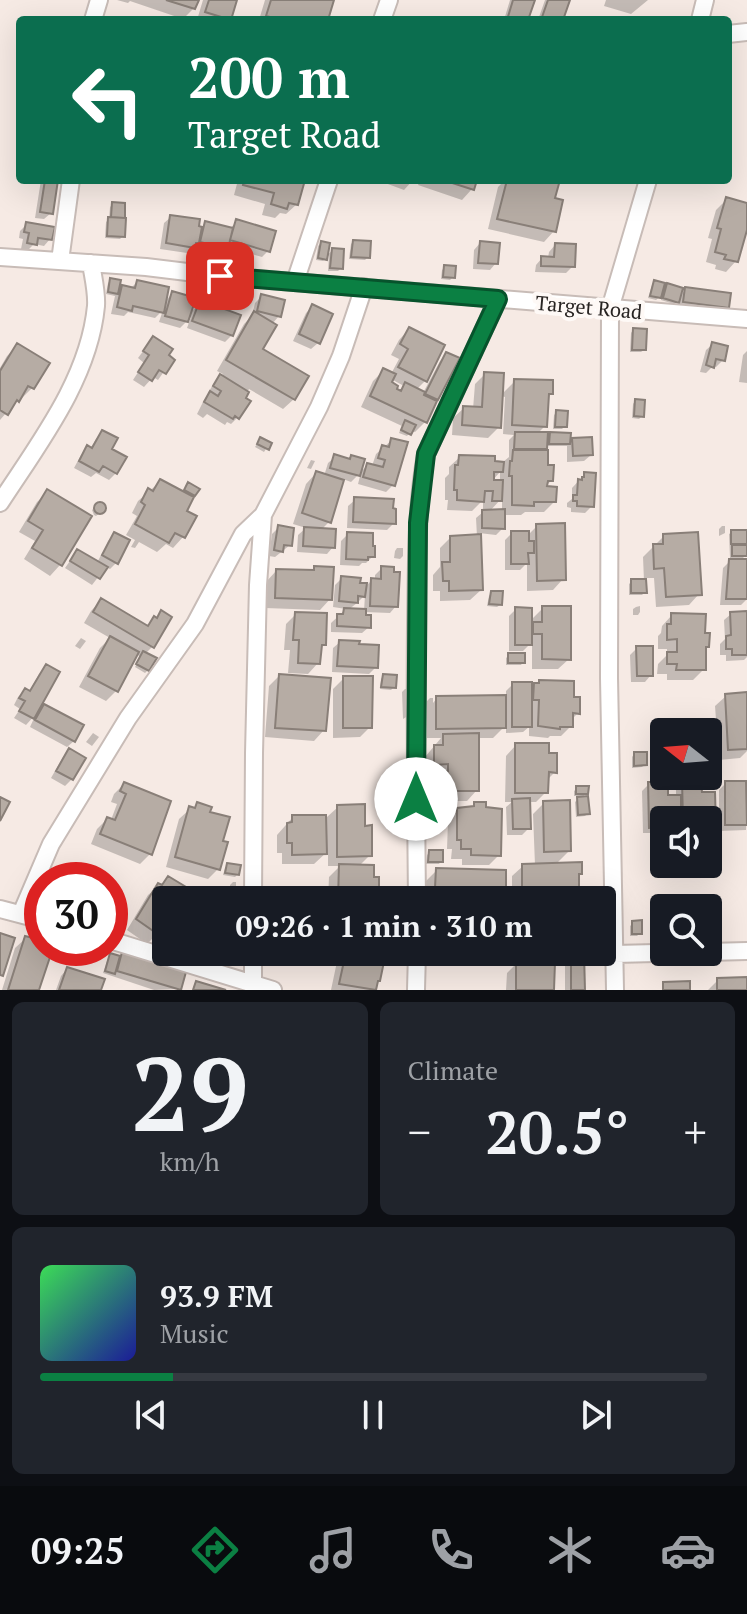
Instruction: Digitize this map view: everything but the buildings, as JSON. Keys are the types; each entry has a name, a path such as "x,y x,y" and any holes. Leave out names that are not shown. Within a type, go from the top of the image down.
{"street":[{"path":"60,261 70,184"},
{"path":"295,282 328,184"},
{"path":"608,886 610,309 647,184"},
{"name":"Target Road","path":"0,257 747,319"},
{"path":"0,503 72,389 91,340 97,302 91,263"},
{"path":"21,914 51,844 128,718 195,624 243,534 263,515 319,407 341,356 364,287"},
{"path":"417,886 416,639 422,477 426,454 498,299"},
{"path":"253,886 258,585 263,515"},
{"path":"0,909 24,915"},
{"path":"128,945 273,990"},
{"path":"722,952 747,951"},
{"path":"616,954 650,953"},
{"path":"253,966 253,983"},
{"path":"416,990 417,966"},
{"path":"615,966 615,990"}],"route":[{"path":"220,276 498,299 426,454 422,477 418,523 416,799"}]}
